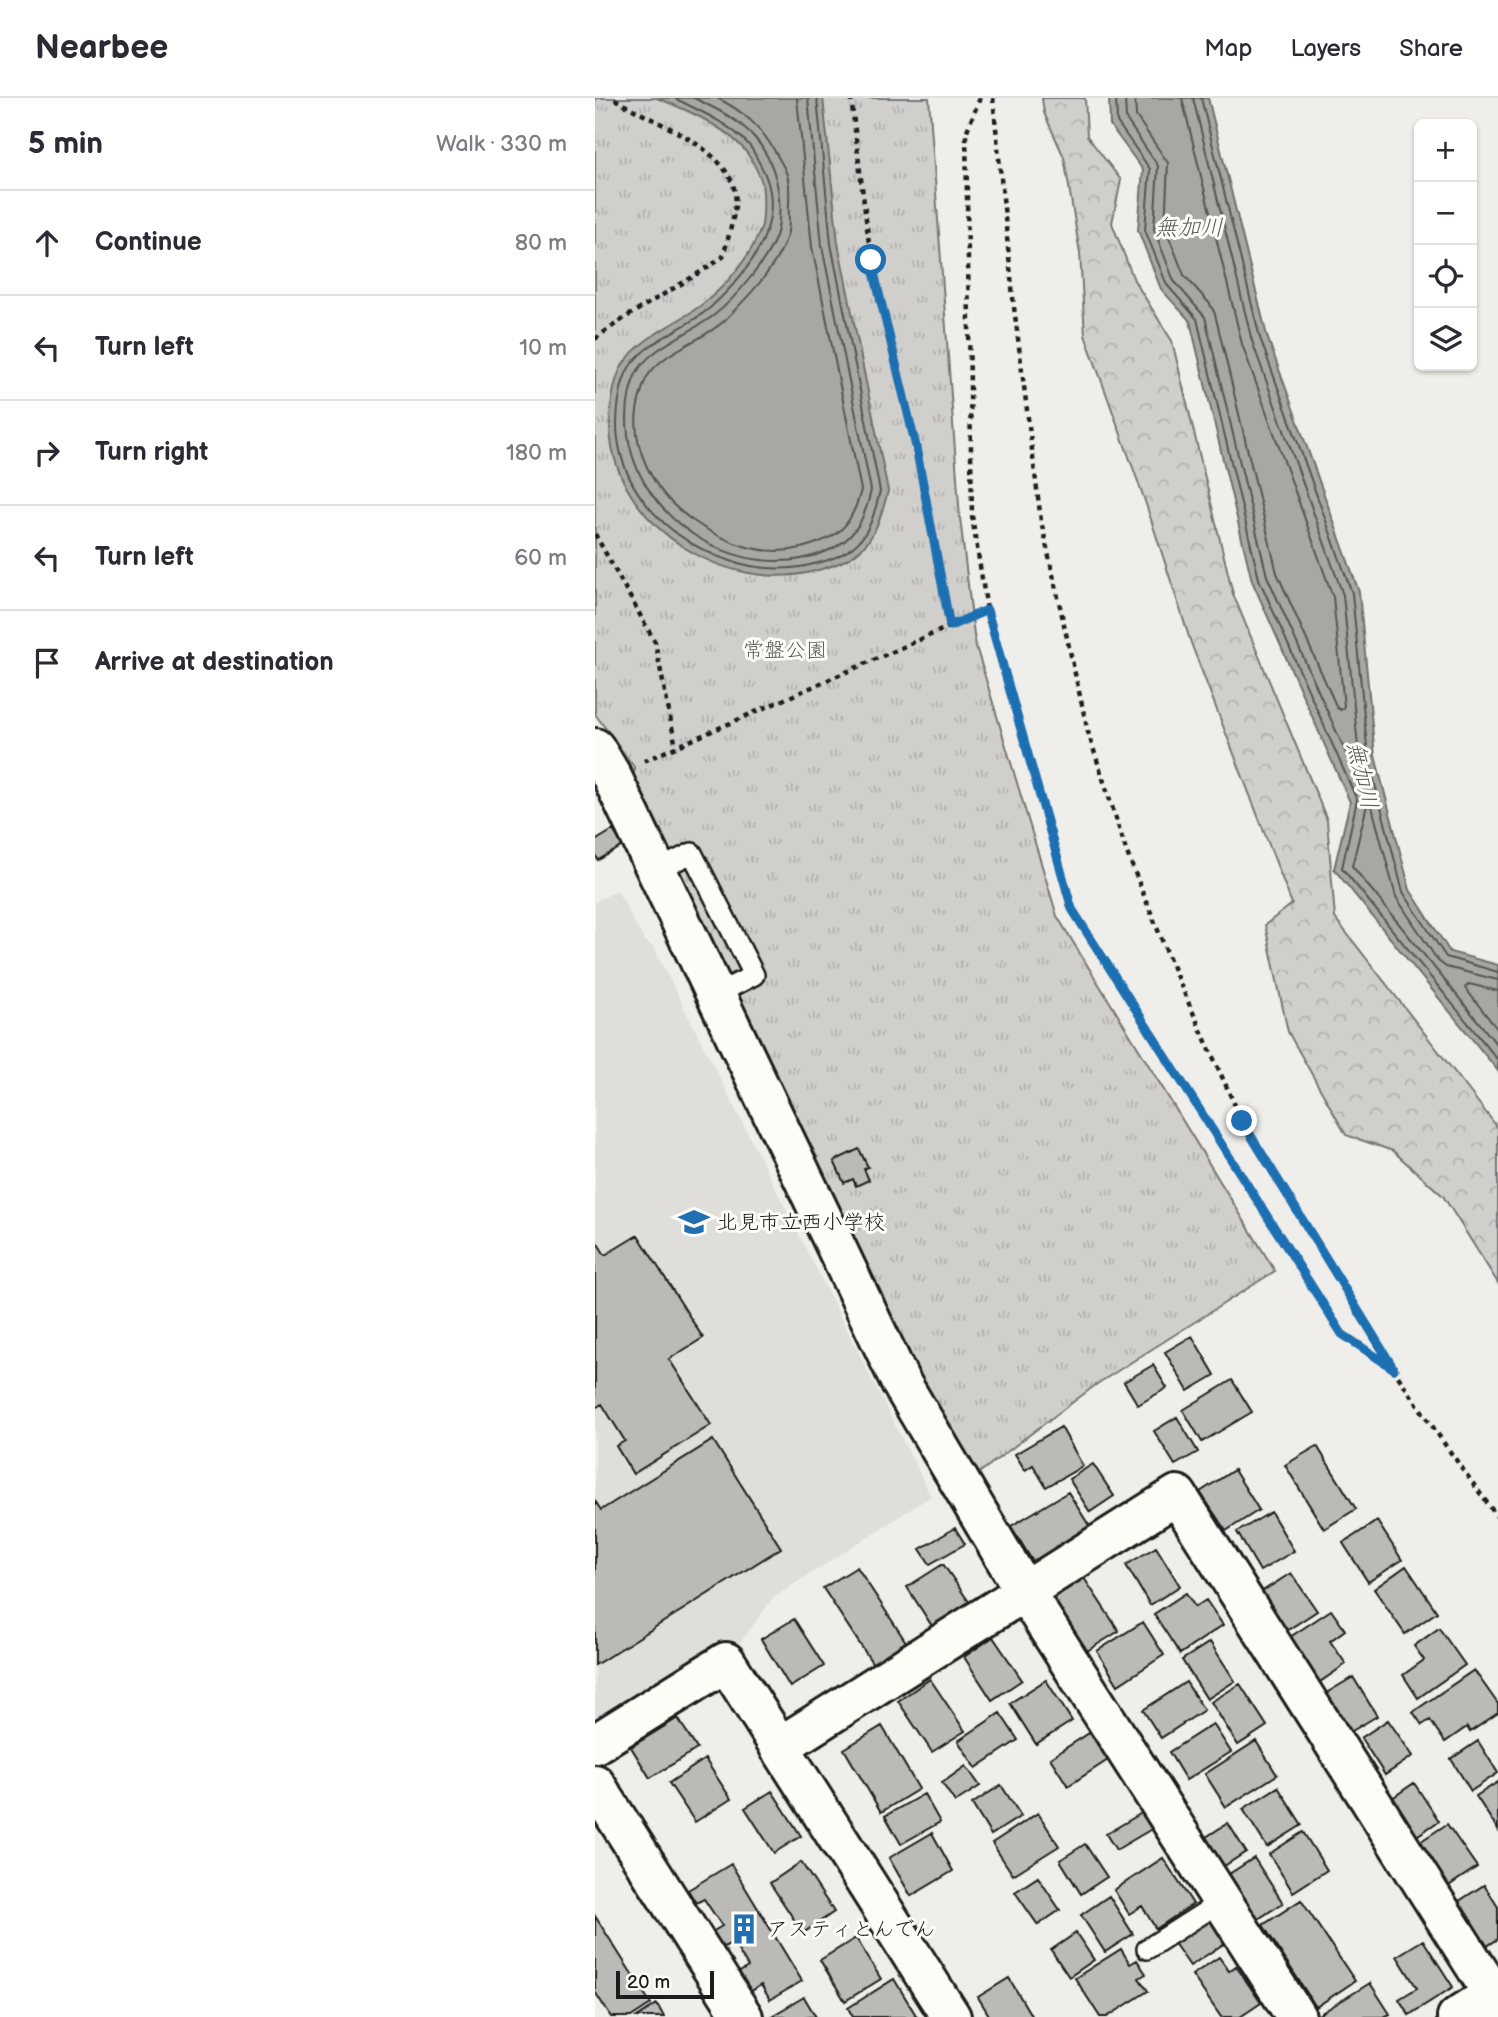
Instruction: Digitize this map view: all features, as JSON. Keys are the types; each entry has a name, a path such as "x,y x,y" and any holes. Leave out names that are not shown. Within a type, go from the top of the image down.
{"street":[{"path":"603,761 900,1381 1025,1592 1296,2017"},
{"path":"779,1747 1177,1495 1496,1996 1457,2017"},
{"path":"599,1733 726,1662 951,2017"},
{"path":"595,1784 743,2017"}],"lane":[{"path":"1147,1949 1222,1901"}],"path":[{"path":"595,340 612,326 688,282 723,257 736,193 722,164 674,129 613,98"},
{"path":"851,98 871,260 916,447 950,626"},
{"path":"980,98 966,133 972,516 987,610 1072,909 1342,1334 1394,1369"},
{"path":"993,98 1014,307 1041,522 1088,732 1127,853 1176,975 1242,1121 1394,1369 1445,1446 1498,1518"},
{"path":"595,534 655,642 676,747"},
{"path":"603,761 676,747 987,610"}],"shaded area":[{"name":"北見市立西小学校","path":"617,890 644,940 654,948 931,1496 773,1598 726,1662 595,1744 595,902"}],"green space":[{"name":"常盤公園","path":"595,98 929,98 960,518 975,643 1057,916 1275,1271 1097,1384 971,1479 736,1013 634,792 634,767 595,714"},
{"path":"1042,98 1085,98 1087,136 1121,180 1112,223 1134,280 1172,341 1233,594 1327,820 1335,918 1498,1128 1498,1283 1443,1196 1393,1151 1346,1135 1288,1032 1265,925 1292,904 1191,643 1145,501 1085,335 1080,253 1064,157 1044,113"}],"water":[{"path":"657,98 823,98 838,243 888,491 869,539 858,552 837,564 815,571 782,576 749,573 716,564 685,548 658,528 636,502 620,473 611,440 610,422 612,400 620,370 641,344 704,303 722,287 751,249 763,218 761,180 743,148 714,125"},
{"name":"無加川","path":"1109,98 1208,98 1267,336 1359,592 1375,756 1410,890 1450,952 1498,965 1498,1071 1334,869 1350,802 1252,581 1190,321 1161,289 1138,230 1143,170 1110,125"}],"building":[{"path":"613,830 623,846 598,860 595,841"},
{"path":"859,1149 868,1167 864,1169 869,1180 856,1186 853,1179 844,1183 834,1161"},
{"path":"638,1235 703,1338 669,1359 711,1425 633,1474 616,1446 625,1441 602,1404 595,1408 595,1239 605,1255"},
{"path":"1192,1336 1215,1375 1188,1391 1165,1352"},
{"path":"1153,1365 1167,1388 1138,1405 1124,1382"},
{"path":"1232,1380 1252,1412 1202,1442 1183,1410"},
{"path":"1177,1417 1198,1452 1175,1465 1154,1431"},
{"path":"1061,1427 1083,1466 1046,1487 1033,1465 1025,1470 1015,1454"},
{"path":"713,1440 781,1548 595,1665 595,1501 601,1510"},
{"path":"1317,1446 1356,1509 1324,1529 1285,1465"},
{"path":"1093,1464 1114,1496 1090,1512 1069,1479"},
{"path":"1234,1470 1259,1510 1226,1531 1200,1492"},
{"path":"1068,1492 1090,1527 1033,1562 1011,1526"},
{"path":"1271,1512 1294,1551 1260,1571 1237,1532"},
{"path":"1377,1521 1402,1560 1368,1582 1343,1543"},
{"path":"955,1528 965,1544 930,1564 920,1549"},
{"path":"1156,1547 1180,1586 1150,1605 1126,1565"},
{"path":"943,1564 969,1602 932,1626 907,1587"},
{"path":"1406,1566 1437,1612 1405,1634 1374,1589"},
{"path":"857,1567 906,1642 873,1664 823,1588"},
{"path":"1291,1573 1317,1611 1283,1633 1258,1594"},
{"path":"1082,1575 1119,1631 1087,1651 1051,1595"},
{"path":"1186,1593 1195,1607 1206,1600 1223,1625 1180,1654 1154,1614"},
{"path":"1331,1610 1345,1630 1330,1641 1346,1664 1317,1684 1287,1639"},
{"path":"794,1619 824,1666 790,1687 761,1639"},
{"path":"1143,1622 1164,1655 1118,1685 1097,1651"},
{"path":"1439,1628 1465,1665 1418,1698 1403,1675 1424,1660 1414,1646"},
{"path":"993,1637 1022,1680 992,1700 964,1657"},
{"path":"1210,1642 1235,1681 1207,1699 1182,1660"},
{"path":"1474,1670 1498,1704 1498,1713 1470,1732 1467,1727 1445,1742 1430,1720 1422,1725 1413,1712"},
{"path":"1353,1677 1377,1716 1347,1734 1323,1695"},
{"path":"930,1679 965,1731 932,1752 898,1701"},
{"path":"1046,1680 1072,1721 1036,1744 1010,1703"},
{"path":"1186,1682 1204,1710 1161,1738 1143,1710"},
{"path":"1240,1684 1267,1726 1238,1745 1211,1702"},
{"path":"1000,1713 1018,1740 976,1768 958,1741"},
{"path":"678,1718 697,1749 650,1778 631,1747"},
{"path":"1388,1720 1413,1756 1385,1775 1361,1738"},
{"path":"1213,1724 1231,1752 1186,1780 1169,1752"},
{"path":"882,1726 919,1789 881,1812 844,1749"},
{"path":"1094,1730 1111,1758 1068,1786 1050,1758"},
{"path":"1256,1741 1277,1775 1226,1807 1205,1774"},
{"path":"1478,1741 1498,1773 1471,1791 1451,1759"},
{"path":"705,1759 731,1799 695,1822 669,1783"},
{"path":"966,1766 980,1786 955,1802 942,1783"},
{"path":"1498,1782 1498,1830 1476,1796"},
{"path":"1414,1783 1439,1821 1412,1839 1388,1801"},
{"path":"1001,1785 1021,1816 991,1835 972,1804"},
{"path":"1278,1787 1302,1825 1267,1847 1243,1809"},
{"path":"772,1791 801,1836 774,1853 745,1808"},
{"path":"924,1794 940,1822 901,1844 885,1816"},
{"path":"1145,1811 1155,1827 1116,1850 1106,1834"},
{"path":"1038,1813 1059,1846 1013,1875 992,1843"},
{"path":"1228,1823 1246,1852 1221,1868 1203,1839"},
{"path":"1447,1824 1477,1867 1447,1887 1418,1843"},
{"path":"1303,1832 1327,1870 1293,1892 1269,1854"},
{"path":"932,1833 953,1871 911,1896 889,1858"},
{"path":"1085,1844 1107,1877 1081,1894 1060,1860"},
{"path":"1163,1858 1193,1904 1156,1929 1142,1906 1129,1914 1114,1890"},
{"path":"1254,1858 1283,1903 1255,1921 1226,1876"},
{"path":"801,1862 834,1912 803,1933 770,1883"},
{"name":"アスティとんでん","path":"731,1864 802,1981 770,2000 761,1985 750,1992 738,1973 748,1967 733,1942 722,1948 712,1932 722,1926 704,1899 696,1903 688,1890"},
{"path":"1038,1877 1060,1910 1038,1925 1015,1892"},
{"path":"1484,1885 1498,1907 1498,1939 1484,1948 1456,1903"},
{"path":"1109,1896 1133,1934 1105,1952 1081,1915"},
{"path":"1301,1900 1355,1981 1316,2007 1263,1925"},
{"path":"1211,1914 1228,1941 1190,1966 1172,1940"},
{"path":"595,1916 651,2004 631,2017 611,2017 595,1992"},
{"path":"1076,1933 1094,1960 1069,1977 1051,1950"},
{"path":"856,1938 881,1979 845,2001 820,1960"},
{"path":"1423,1940 1453,1987 1409,2015 1399,1999 1417,1988 1397,1956"},
{"path":"1121,1949 1130,1964 1137,1960 1146,1974 1139,1978 1148,1991 1107,2017 1100,2017 1075,1978"},
{"path":"1219,1957 1229,1971 1236,1966 1261,2003 1240,2017 1221,2017 1192,1975"},
{"path":"1009,1978 1032,2017 990,2017 978,1997"},
{"path":"894,1979 917,2017 853,2017 848,2008"},
{"path":"1370,1983 1390,2014 1384,2017 1315,2017"},
{"path":"804,1997 816,2017 770,2017"},
{"path":"657,2004 664,2017 637,2017"}],"place":[{"name":"北見市立西小学校","path":"694,1222"},
{"name":"アスティとんでん","path":"744,1929"}],"route":[{"path":"871,260 916,447 950,626 987,610 1072,909 1342,1334 1394,1369 1242,1121"}]}
